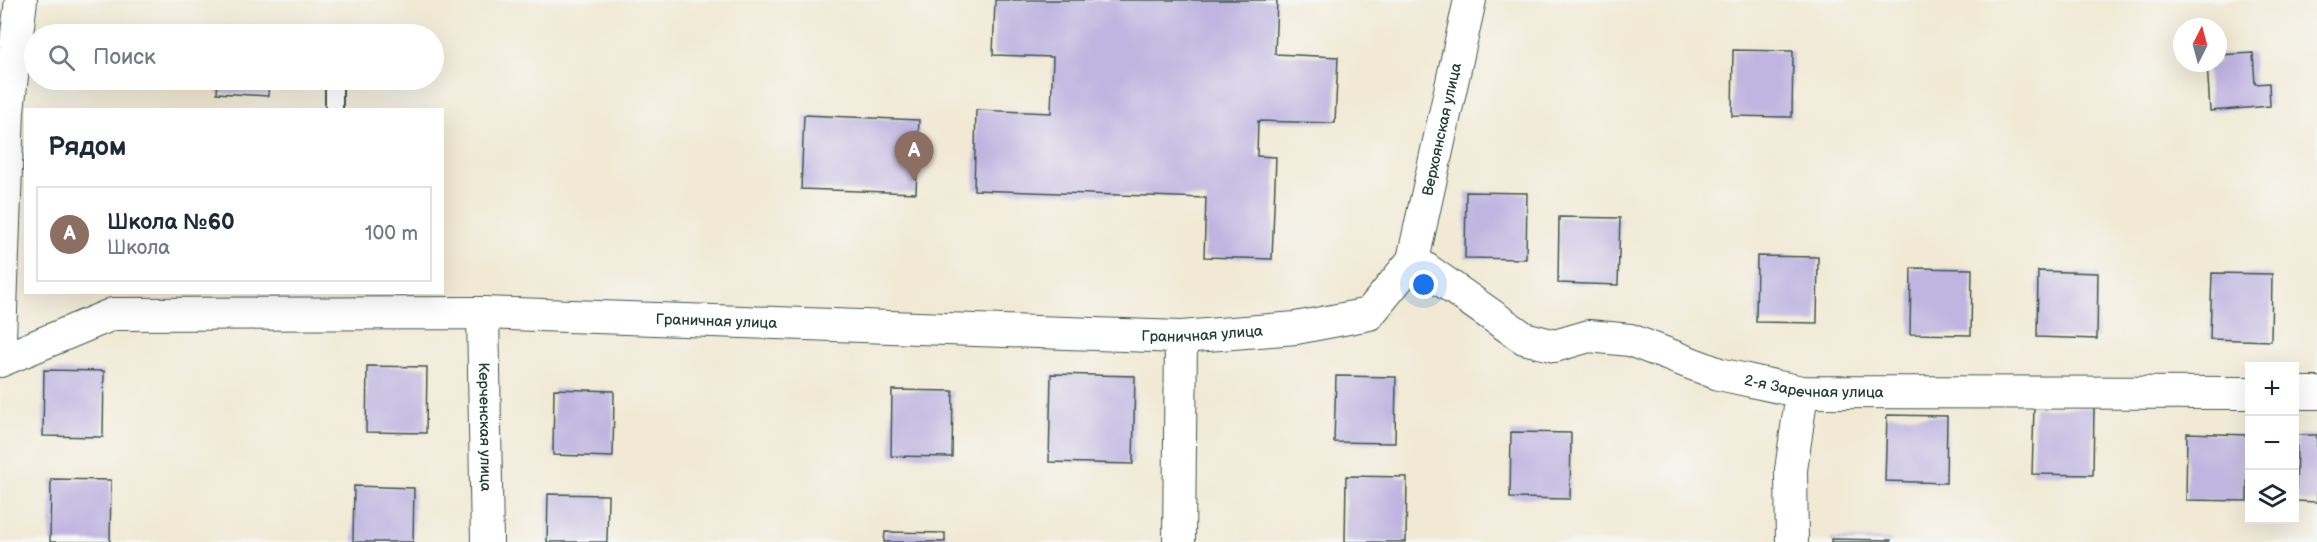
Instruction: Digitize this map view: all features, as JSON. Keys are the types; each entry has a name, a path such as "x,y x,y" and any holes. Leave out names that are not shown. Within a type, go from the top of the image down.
{"street":[{"path":"0,339 8,110 21,0"},
{"name":"Верхоянская улица","path":"1413,260 1470,0"},
{"name":"Граничная улица","path":"0,361 113,314 333,303 483,313 1181,337 1296,328 1369,314 1413,260"},
{"name":"2-я Заречная улица","path":"1413,260 1524,338 1555,346 1589,336 1630,340 1719,374 1802,392 2245,393"},
{"name":"Керченская улица","path":"483,313 487,542"},
{"path":"1179,542 1181,337"},
{"path":"1792,542 1791,470 1802,392"},
{"path":"2299,393 2317,393"}],"lane":[{"path":"334,90 334,108"}],"building":[{"path":"995,0 1277,0 1275,54 1338,57 1335,123 1258,121 1257,156 1276,157 1272,259 1204,257 1206,198 974,190 976,110 1051,113 1053,57 993,55"},
{"path":"1733,50 1793,51 1792,117 1732,116"},
{"path":"2253,53 2255,84 2269,83 2270,106 2210,111 2208,72 2227,72 2227,54"},
{"path":"217,90 268,90 268,96 217,93"},
{"path":"804,115 919,120 916,193 801,189"},
{"path":"1466,192 1527,193 1526,259 1465,258"},
{"path":"1559,217 1620,218 1618,285 1558,283"},
{"path":"1757,256 1818,257 1817,323 1756,322"},
{"path":"1911,268 1972,269 1971,335 1910,334"},
{"path":"2038,271 2098,273 2097,339 2037,337"},
{"path":"2212,273 2272,274 2271,341 2210,339"},
{"path":"367,366 427,367 426,433 366,432"},
{"path":"44,370 104,371 103,437 43,436"},
{"path":"1051,374 1135,376 1133,464 1049,462"},
{"path":"1336,376 1396,377 1395,443 1334,442"},
{"path":"554,389 614,391 613,457 553,455"},
{"path":"892,390 953,391 952,457 891,456"},
{"path":"2034,408 2094,408 2093,475 2032,474"},
{"path":"1887,415 1947,416 1946,483 1885,481"},
{"path":"1511,432 1571,433 1570,499 1510,498"},
{"path":"2187,433 2245,435 2245,501 2186,500"},
{"path":"2299,435 2317,435 2317,502 2299,501"},
{"path":"1346,476 1407,477 1406,542 1345,542"},
{"path":"51,479 111,480 110,542 50,542"},
{"path":"354,486 414,488 413,542 353,542"},
{"path":"548,494 608,495 607,542 547,542"},
{"path":"885,532 945,533 945,542 884,542"},
{"path":"1831,539 1891,540 1891,542 1831,542"}],"place":[{"name":"Школа №60","path":"914,181"}]}
